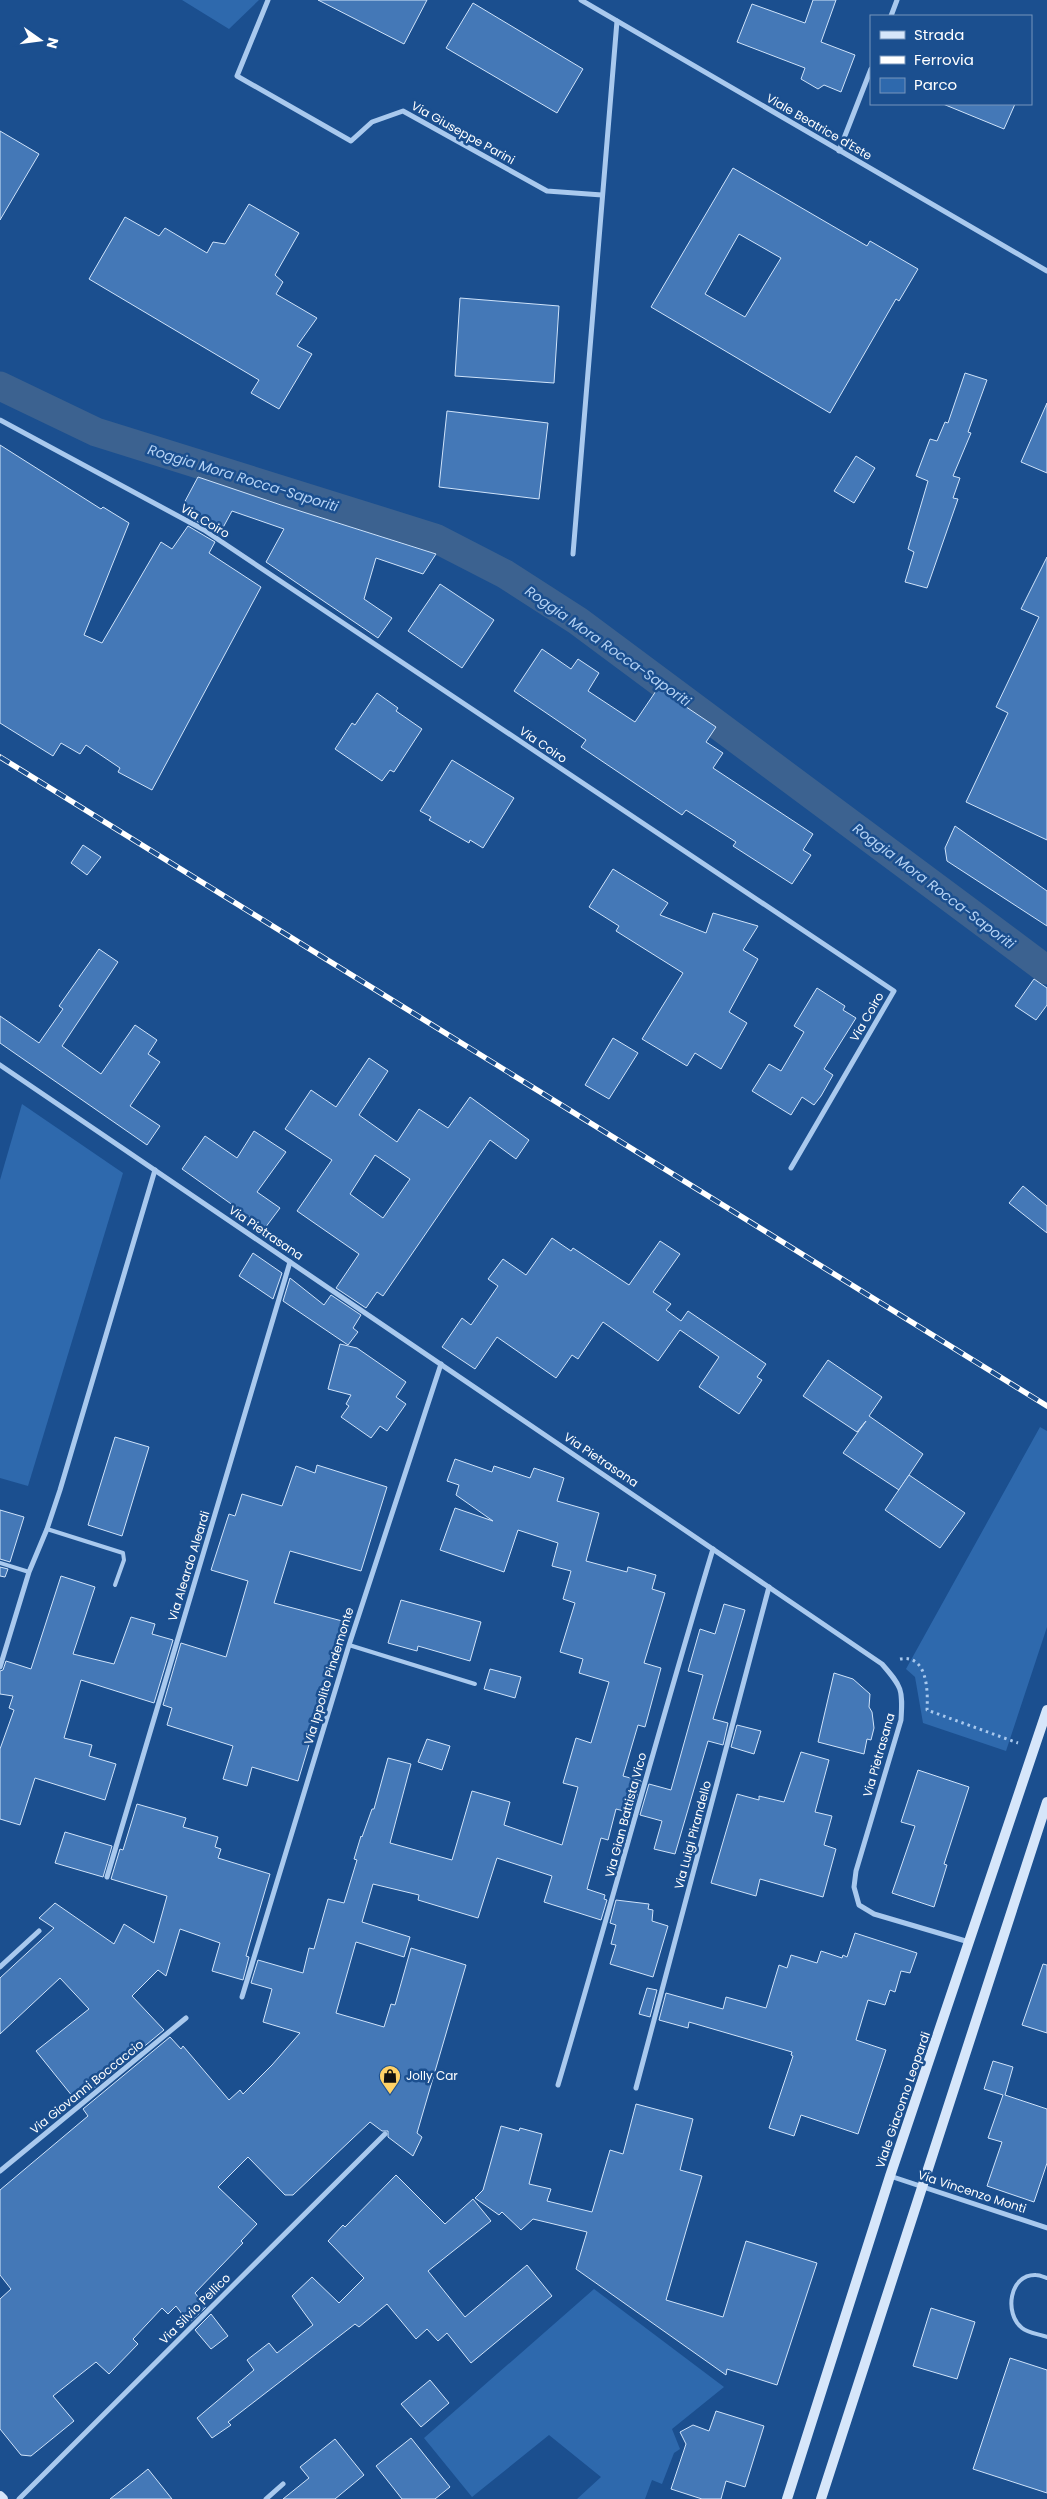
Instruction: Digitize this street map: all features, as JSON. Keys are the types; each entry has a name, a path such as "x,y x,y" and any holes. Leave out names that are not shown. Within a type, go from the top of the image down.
{"main road":[{"name":"Viale Giacomo Leopardi","path":"787,2499 890,2176 1047,1710"},
{"path":"821,2499 1047,1802"},
{"path":"0,2496 3,2499"}],"street":[{"name":"Via Giuseppe Parini","path":"268,0 238,76 351,141 372,122 403,111 547,191 602,195"},
{"name":"Viale Beatrice d'Este","path":"581,0 1047,271"},
{"path":"891,15 897,0"},
{"path":"573,554 617,21"},
{"path":"839,151 870,72"},
{"name":"Via Coiro","path":"0,420 204,530 894,990 791,1168"},
{"name":"Via Pietrasana","path":"0,1065 882,1664 900,1684 903,1700 901,1720 856,1871 854,1887 858,1905 874,1914 969,1942"},
{"path":"0,1667 29,1572 47,1529 155,1170"},
{"name":"Via Aleardo Aleardi","path":"107,1877 290,1262"},
{"name":"Via Ippolito Pindemonte","path":"242,1997 349,1645 441,1364"},
{"name":"Via Gian Battista Vico","path":"558,2086 620,1879 663,1716 713,1549"},
{"name":"Via Luigi Pirandello","path":"636,2088 770,1587"},
{"path":"0,1967 39,1931"},
{"name":"Via Giovanni Boccaccio","path":"0,2171 186,2018"},
{"name":"Via Silvio Pellico","path":"19,2499 384,2134"},
{"name":"Via Vincenzo Monti","path":"890,2176 1047,2228"},
{"path":"266,2499 283,2484"}],"lane":[{"path":"47,1529 122,1553 124,1560 115,1585"},
{"path":"0,1563 29,1572"},
{"path":"349,1645 475,1684"},
{"path":"1047,2278 1036,2274 1026,2278 1018,2284 1010,2303 1011,2313 1019,2326 1047,2337"}],"path":[{"path":"882,1664 904,1659 912,1661 920,1668 928,1686 927,1710 1034,1749"}],"green space":[{"path":"182,0 259,0 229,29"},
{"path":"22,1104 123,1173 28,1486 0,1478 0,1180"},
{"path":"1040,1427 1047,1431 1047,1627 1006,1751 923,1723 915,1677 906,1669"},
{"path":"594,2289 724,2387 672,2429 680,2449 674,2453 662,2484 652,2480 645,2499 577,2499 601,2477 549,2435 472,2497 424,2438"}],"building":[{"path":"318,0 427,0 404,44"},
{"path":"813,0 836,0 821,42 855,55 841,92 824,85 818,89 801,79 805,68 737,42 752,4 805,23"},
{"path":"473,3 583,69 557,113 446,48"},
{"path":"945,105 1015,105 1004,129"},
{"path":"0,131 39,154 0,220"},
{"path":"733,168 867,246 870,241 918,269 899,301 896,299 830,413 651,307","holes":["739,234 781,258 745,317 705,294"]},
{"path":"249,204 299,233 275,275 283,282 276,294 317,318 297,346 312,354 279,409 251,393 259,380 89,279 125,217 159,236 165,228 207,253 213,242 225,244"},
{"path":"460,298 559,306 554,383 455,376"},
{"path":"965,373 987,380 968,432 971,433 953,476 960,478 953,498 958,499 927,588 905,582 914,552 908,549 928,481 916,476 930,439 937,441 945,422 948,423"},
{"path":"1047,403 1047,473 1021,462"},
{"path":"447,411 548,423 539,499 439,487"},
{"path":"0,445 101,509 103,507 129,523 84,635 102,643 161,542 172,549 188,526 215,542 209,553 261,587 152,790 118,772 120,768 86,745 80,754 61,743 53,756 0,723"},
{"path":"856,456 875,468 854,503 834,491"},
{"path":"198,477 436,554 423,574 376,558 364,599 392,618 378,638 266,562 284,529 232,511 219,535 193,519 197,514 183,505"},
{"path":"1047,557 1047,840 966,802 1008,713 996,707 1039,617 1021,609"},
{"path":"440,584 494,620 462,668 408,631"},
{"path":"542,649 571,669 578,659 599,673 588,691 635,722 658,688 716,727 706,742 723,753 713,768 813,834 803,850 811,855 792,884 733,846 736,842 686,810 682,815 581,747 586,740 514,691"},
{"path":"377,693 398,708 396,711 422,729 394,772 390,770 382,781 335,749 352,723 355,725"},
{"path":"452,760 514,798 483,848 470,840 469,843 429,820 431,817 420,811"},
{"path":"955,826 1047,891 1047,926 947,861 945,848"},
{"path":"83,845 101,857 87,875 71,863"},
{"path":"613,869 668,903 660,915 706,933 713,913 758,926 743,950 758,959 729,1012 747,1023 721,1069 695,1053 687,1066 642,1039 683,973 616,931 619,926 589,907"},
{"path":"99,949 118,962 62,1046 101,1074 135,1025 157,1040 148,1054 160,1062 130,1106 160,1126 147,1145 0,1043 0,1016 39,1043 63,1009 59,1006"},
{"path":"1034,979 1047,988 1047,1005 1036,1020 1015,1006"},
{"path":"817,988 845,1006 843,1010 856,1018 824,1069 833,1075 821,1096 814,1105 802,1097 791,1115 752,1091 769,1064 781,1071 804,1032 794,1026"},
{"path":"613,1038 638,1053 609,1099 585,1085"},
{"path":"369,1058 388,1071 359,1115 397,1142 419,1109 448,1128 470,1097 529,1140 516,1159 490,1140 383,1296 377,1292 366,1308 336,1288 359,1254 297,1211 332,1160 285,1129 311,1090 336,1107","holes":["375,1155 410,1179 383,1218 350,1194"]},
{"path":"254,1131 286,1152 257,1192 280,1208 265,1228 182,1169 205,1136 237,1158"},
{"path":"1023,1186 1047,1206 1047,1233 1009,1203"},
{"path":"552,1238 571,1251 573,1248 629,1285 660,1241 680,1254 653,1292 671,1304 666,1310 681,1321 688,1311 766,1364 757,1377 762,1380 739,1414 699,1387 719,1357 680,1330 658,1361 603,1322 578,1359 572,1355 556,1378 497,1337 475,1369 442,1347 462,1318 471,1325 498,1286 488,1279 503,1259 526,1275"},
{"path":"253,1253 282,1273 273,1299 239,1276"},
{"path":"290,1278 324,1305 331,1295 361,1315 353,1328 358,1332 348,1345 283,1301"},
{"path":"340,1344 357,1348 406,1382 396,1397 406,1404 387,1431 380,1426 371,1438 341,1417 349,1406 346,1404 351,1395 328,1389"},
{"path":"828,1360 882,1397 869,1416 923,1454 899,1490 843,1453 866,1421 857,1432 803,1396"},
{"path":"115,1437 149,1447 122,1536 88,1525"},
{"path":"455,1459 492,1472 494,1466 530,1478 534,1468 564,1478 557,1501 599,1513 586,1561 627,1572 628,1567 656,1575 652,1589 665,1593 644,1663 661,1668 645,1727 638,1725 623,1776 641,1781 632,1813 616,1809 608,1840 601,1838 587,1889 605,1895 604,1899 607,1900 601,1920 544,1902 552,1876 497,1858 478,1918 418,1900 419,1895 373,1884 362,1922 410,1937 404,1957 356,1942 336,2013 384,2027 391,2004 395,2005 411,1948 466,1965 417,2133 422,2137 413,2156 388,2137 388,2131 382,2131 370,2122 293,2195 285,2195 248,2157 218,2187 257,2224 241,2241 243,2243 195,2293 206,2307 189,2323 176,2306 168,2314 162,2308 133,2339 138,2344 109,2374 96,2362 53,2396 74,2421 31,2456 21,2455 0,2429 0,2299 11,2289 0,2275 0,2190 88,2116 83,2109 170,2037 181,2049 183,2046 229,2100 240,2090 243,2094 272,2065 300,2033 263,2022 272,1989 251,1983 258,1960 303,1973 309,1948 314,1949 328,1899 344,1903 357,1860 354,1859 361,1836 372,1809 374,1809 388,1758 411,1764 390,1843 452,1860 472,1791 510,1802 504,1825 562,1845 578,1787 563,1783 576,1738 591,1743 609,1682 579,1673 583,1659 560,1652 575,1603 563,1599 571,1571 552,1566 558,1543 518,1530 504,1572 440,1550 455,1508 493,1521 456,1495 459,1485 447,1481"},
{"path":"317,1465 387,1487 361,1571 290,1551 274,1603 346,1622 298,1781 252,1767 247,1786 223,1779 233,1746 167,1725 172,1708 163,1705 181,1643 226,1657 248,1581 211,1570 229,1514 235,1516 242,1494 282,1506 296,1466 315,1473"},
{"path":"909,1475 965,1513 940,1548 885,1510"},
{"path":"0,1510 24,1517 10,1562 0,1559"},
{"path":"0,1567 8,1569 5,1577 0,1576"},
{"path":"61,1576 95,1587 73,1654 114,1664 131,1617 155,1624 152,1634 173,1640 154,1703 81,1680 64,1738 92,1745 89,1756 116,1764 105,1800 35,1778 20,1825 0,1819 0,1749 14,1710 9,1708 13,1696 0,1694 0,1671 3,1670 6,1661 31,1669"},
{"path":"401,1600 481,1622 470,1661 418,1646 417,1651 388,1643"},
{"path":"724,1604 745,1610 713,1719 728,1723 723,1745 708,1741 675,1854 654,1849 662,1821 640,1815 649,1784 671,1790 703,1675 688,1671 700,1629 715,1634"},
{"path":"490,1669 521,1677 515,1698 484,1689"},
{"path":"834,1673 853,1679 870,1694 869,1707 872,1712 874,1728 871,1740 867,1739 864,1754 818,1742"},
{"path":"737,1725 761,1731 754,1754 731,1747"},
{"path":"427,1739 450,1746 442,1770 418,1762"},
{"path":"801,1752 829,1760 815,1812 832,1816 824,1845 836,1849 823,1897 760,1879 756,1896 711,1883 737,1794 759,1800 759,1796 784,1802"},
{"path":"918,1770 969,1787 944,1864 947,1865 934,1907 892,1893 915,1826 901,1822"},
{"path":"137,1804 186,1818 183,1827 218,1837 215,1847 221,1849 218,1858 270,1874 246,1956 249,1957 243,1980 212,1971 220,1943 180,1929 166,1976 158,1970 132,1996 164,2030 77,2102 36,2051 89,2009 60,1978 0,2034 0,1978 54,1928 39,1918 55,1903 114,1944 124,1924 154,1943 167,1896 111,1879 120,1849 123,1850"},
{"path":"65,1832 112,1846 103,1877 55,1863"},
{"path":"616,1900 649,1904 648,1909 653,1910 652,1921 668,1926 653,1977 610,1964 616,1945 611,1944 616,1925 610,1923"},
{"path":"855,1933 917,1953 910,1973 901,1971 895,1992 890,1990 885,2005 868,2000 856,2040 886,2050 858,2134 801,2115 794,2136 769,2128 793,2056 791,2055 792,2052 689,2022 688,2028 659,2020 666,1993 723,2009 726,1997 766,2008 779,1965 787,1968 791,1955 817,1963 821,1951 842,1958 843,1955 847,1957"},
{"path":"1043,1964 1047,1965 1047,2033 1022,2025"},
{"path":"647,1988 657,1990 650,2017 639,2014"},
{"path":"993,2061 1013,2067 1005,2095 1047,2109 1047,2163 1034,2202 987,2186 1002,2142 988,2138 1003,2095 984,2089"},
{"path":"636,2104 693,2119 680,2170 702,2176 666,2300 723,2317 746,2241 817,2263 777,2385 727,2369 726,2375 576,2269 587,2232 533,2219 521,2230 502,2212 499,2215 475,2198 483,2190 501,2126 519,2131 520,2128 542,2134 529,2184 551,2189 547,2201 592,2212 610,2150 623,2154"},
{"path":"396,2175 445,2224 473,2199 491,2221 428,2271 465,2317 527,2265 552,2296 471,2363 447,2333 438,2341 427,2329 416,2339 387,2304 359,2327 355,2324 228,2422 231,2425 212,2438 197,2418 254,2370 247,2360 269,2343 277,2353 313,2325 292,2296 312,2277 339,2303 364,2278 328,2241 343,2225 345,2227"},
{"path":"931,2308 975,2322 957,2379 913,2366"},
{"path":"211,2314 228,2336 211,2349 195,2330"},
{"path":"1010,2358 1047,2370 1047,2493 973,2469"},
{"path":"430,2380 449,2403 421,2427 401,2404"},
{"path":"716,2411 764,2426 745,2487 726,2481 721,2499 702,2499 671,2489 686,2444 680,2432 693,2425 709,2431"},
{"path":"411,2438 450,2487 435,2499 402,2499 376,2466"},
{"path":"335,2439 364,2475 335,2499 283,2499 309,2478 300,2467"},
{"path":"148,2469 172,2499 110,2499 137,2478"}],"waterway":[{"name":"Roggia Mora Rocca-Saporiti","path":"0,386 96,432 435,538 505,574 578,621 1047,970"}],"railway":[{"path":"0,757 1047,1406"}],"place":[{"name":"Jolly Car","path":"390,2095"}]}
